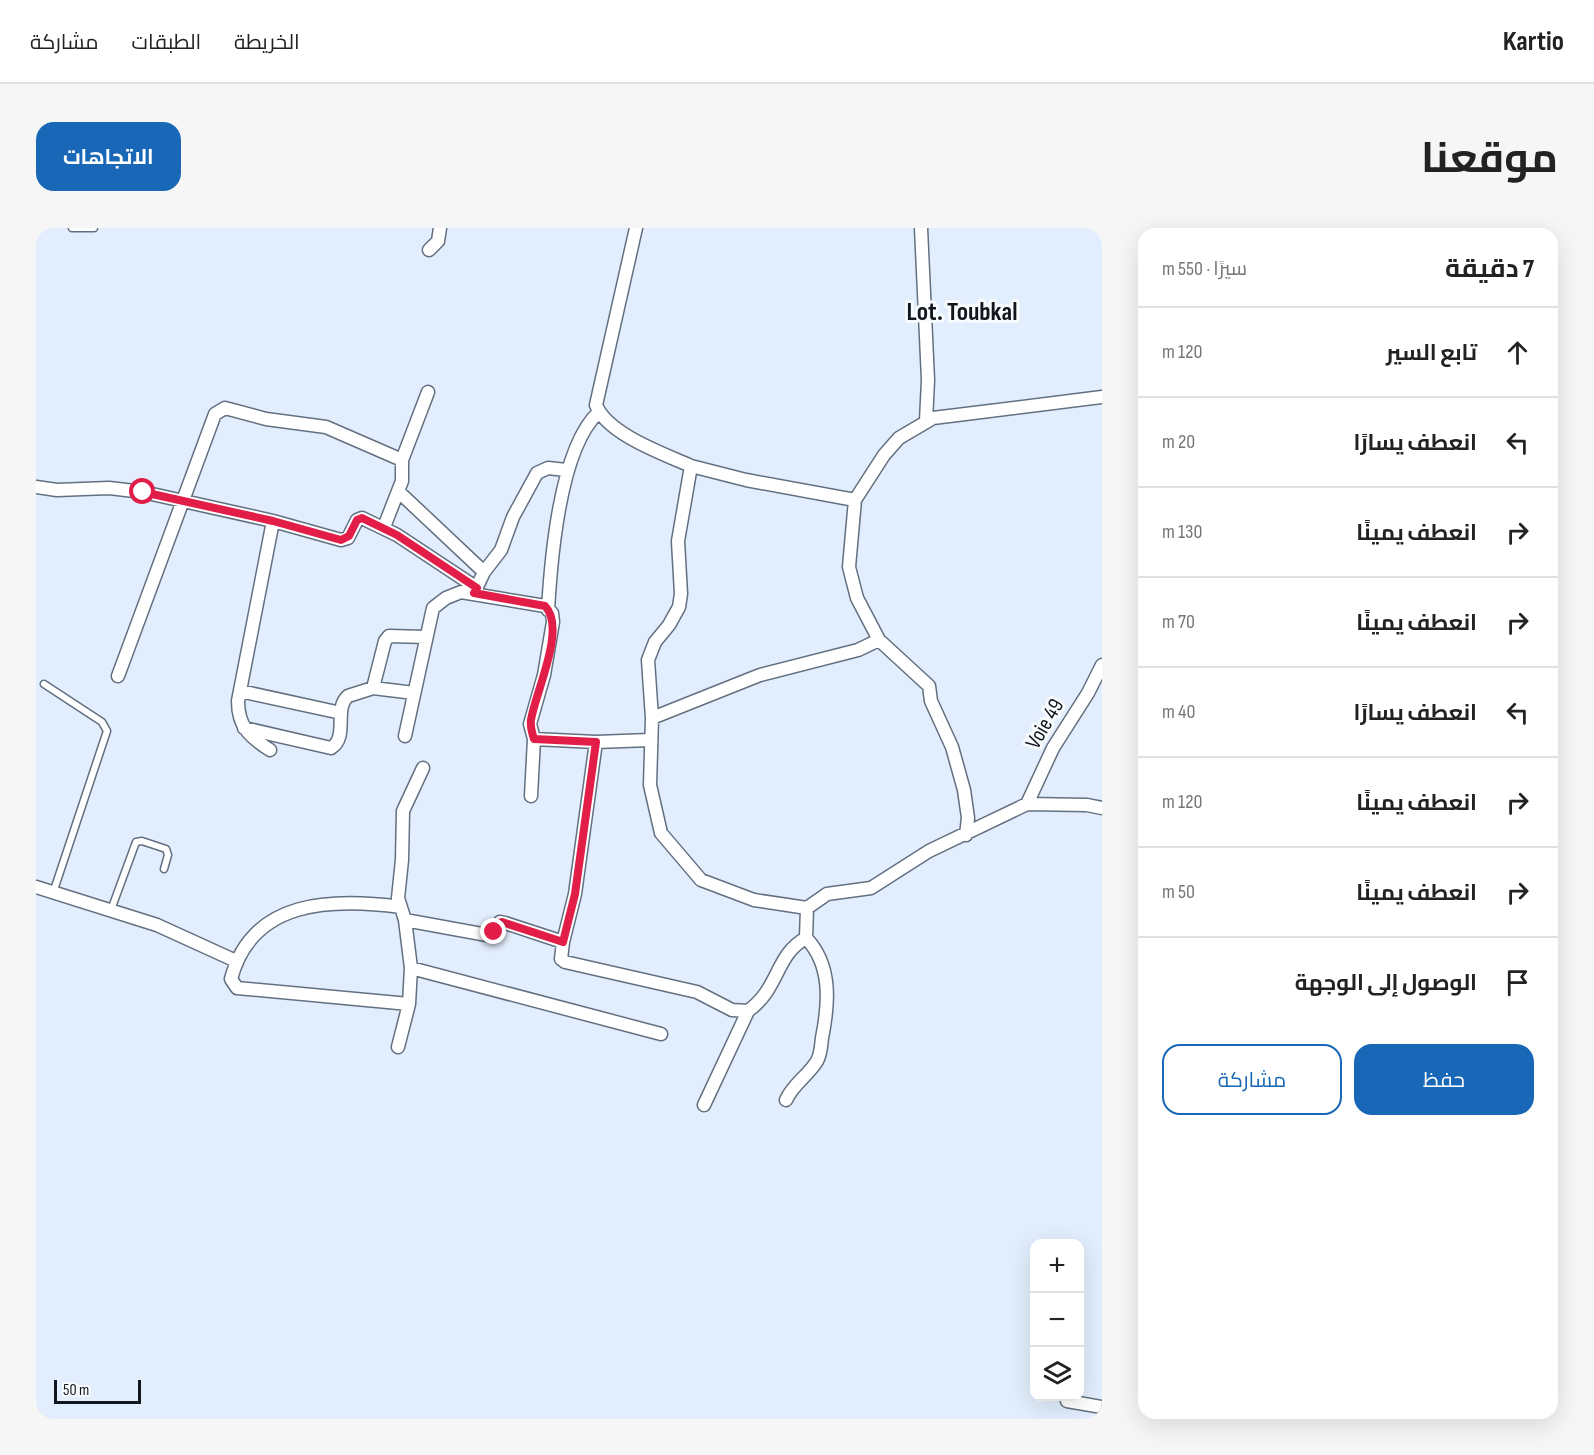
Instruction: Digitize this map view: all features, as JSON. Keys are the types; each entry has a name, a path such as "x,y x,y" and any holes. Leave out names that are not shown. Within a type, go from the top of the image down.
{"street":[{"path":"429,250 438,241 440,228"},
{"path":"636,228 596,403 598,412 626,436 691,466 746,480 855,500"},
{"path":"921,228 928,380 926,421"},
{"path":"384,527 402,481 402,460 428,392"},
{"path":"966,835 968,818 964,790 952,747 931,701 929,686 879,640 866,619 851,578 849,558 855,500 884,455 899,438 926,421 943,416 1102,397"},
{"path":"118,676 214,414 222,408 266,419 326,427 402,460"},
{"path":"548,610 552,543 565,489 566,470 589,420 598,412"},
{"path":"691,466 678,541 681,594 679,607 669,625 655,642 648,660 652,718 650,785 662,833 701,880 754,900 807,908 827,894 871,888 930,851 1027,804 1087,805 1102,808"},
{"path":"475,591 484,572 501,550 513,517 537,473 548,468 566,470"},
{"path":"36,487 126,490 273,521 341,540 349,536 360,518 384,527 475,591"},
{"path":"399,492 484,572"},
{"path":"270,750 244,728 238,710 273,521"},
{"path":"405,736 433,608 453,594 475,591 545,606 553,618 553,626 544,675 530,724 534,739 531,796"},
{"path":"373,688 385,641 389,636 426,638"},
{"path":"652,718 760,675 858,650 879,640"},
{"name":"Voie 49","path":"1027,804 1053,748 1088,693 1102,665"},
{"path":"244,728 328,749 334,747 339,741 341,713 346,697 373,688 414,693"},
{"path":"240,691 341,713"},
{"path":"534,739 596,742 650,740"},
{"path":"596,742 575,894 561,959 565,962 697,992 732,1010 748,1011"},
{"path":"398,1047 409,1004 411,968 405,920 398,898 404,811 423,768"},
{"path":"36,887 157,925 236,961"},
{"path":"401,907 340,902 294,909 256,935 236,961 231,979 237,988 409,1004"},
{"path":"786,1100 792,1087 819,1057 827,1010 825,972 819,954 806,938 807,908"},
{"path":"405,920 487,935 494,932 498,924 502,922 563,942"},
{"path":"704,1105 748,1011 773,985 790,950 806,938"},
{"path":"411,968 661,1034"},
{"path":"1067,1401 1102,1407"}],"lane":[{"path":"72,228 94,228"},
{"path":"44,684 102,722 107,731 53,893"},
{"path":"111,910 136,842 142,841 166,849 168,855 164,869"}],"district":[{"name":"Lot. Toubkal","path":"962,312"}],"route":[{"path":"143,492 240,513 341,540 349,536 357,520 362,518 379,524 477,588 474,593 529,605 545,606 552,614 553,626 544,675 530,724 534,739 596,742 575,894 563,942 502,922 498,924 494,932"}]}
